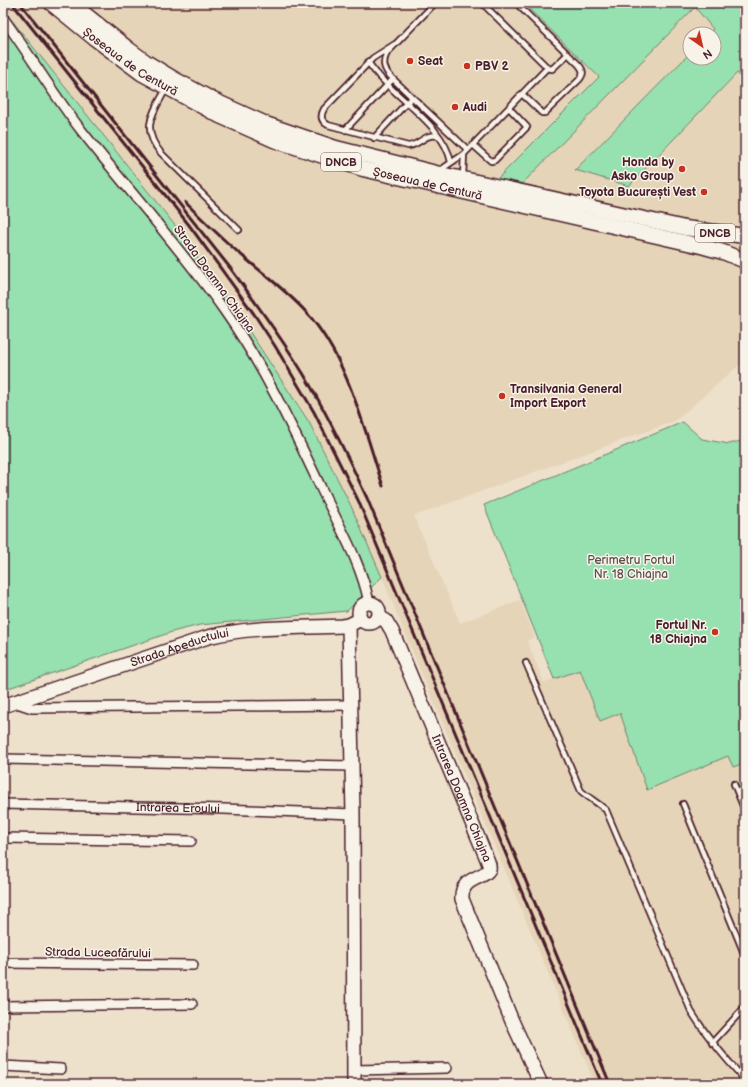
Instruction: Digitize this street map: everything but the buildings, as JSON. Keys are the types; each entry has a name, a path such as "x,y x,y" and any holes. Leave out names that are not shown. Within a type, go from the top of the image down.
{"main road":[{"name":"Șoseaua de Centură","path":"52,3 70,19 121,58 167,88 220,116 274,140 341,162 379,172 701,246 723,252 745,261"},
{"name":"Șoseaua de Centură","path":"71,3 146,62 219,103 266,124 336,148 436,173 685,228 745,236"}],"street":[{"name":"Strada Doamna Chiajna","path":"3,18 80,129 180,250 225,311 247,345 297,437 342,531 363,581 369,603"},
{"path":"354,1084 353,814 350,705 355,622 361,608 369,603 377,607 379,610 379,617"},
{"name":"Strada Apeductului","path":"9,704 223,633 355,622 369,624 375,622 379,617"},
{"name":"Intrarea Doamna Chiajna","path":"379,617 386,621 392,630 488,859 489,867 487,871 470,881 461,894 462,899 512,1021 541,1084"},
{"path":"9,704 32,708 350,705"},
{"path":"3,760 352,766"},
{"name":"Intrarea Eroului","path":"3,804 224,809 353,814"},
{"path":"3,838 191,841"},
{"name":"Strada Luceafărului","path":"3,964 193,965"},
{"path":"3,1006 192,1004"},
{"path":"3,1066 61,1069"},
{"path":"354,1070 447,1068"}],"lane":[{"path":"435,3 395,44 384,58 385,70 468,150"},
{"path":"482,3 547,68 552,69 568,54"},
{"path":"516,3 583,70 583,75 545,113 542,113 522,94"},
{"path":"395,44 368,62 324,109 321,114 324,123 374,138 408,146 413,146 428,136 438,136"},
{"path":"368,62 376,74 406,102 438,136 446,147 451,162"},
{"path":"436,173 464,154 547,68"},
{"path":"346,130 393,79"},
{"path":"167,88 150,119 150,131 153,142 161,153 239,230"},
{"path":"374,138 412,97"},
{"path":"473,145 491,161 495,160 527,127 509,108"},
{"path":"463,179 464,154"},
{"path":"526,662 581,791 606,810 690,1011 704,1032 727,1061 745,1080"},
{"path":"734,784 745,811"},
{"path":"683,804 745,956"},
{"path":"712,1042 745,1007"}],"shaded area":[{"path":"3,3 523,3 599,77 496,180 520,185 695,6 711,26 682,26 682,61 575,170 630,186 737,73 745,80 745,360 675,421 414,516 460,623 520,600 535,637 527,641 544,682 581,670 600,721 620,713 647,790 728,755 733,767 745,763 745,1084 595,1084 382,577 351,506 309,422 245,325 177,228 3,9"}],"green space":[{"path":"523,3 745,3 745,80 737,73 629,186 575,170 682,61 682,66 722,66 722,26 711,26 695,7 521,185 496,180 599,77"},
{"path":"3,9 177,228 245,325 309,422 351,506 382,577 347,611 200,625 172,632 3,690"},
{"name":"Perimetru Fortul Nr. 18 Chiajna","path":"683,422 702,439 729,444 745,440 745,763 733,767 728,756 647,790 620,713 600,721 580,670 554,679 484,505"}],"railway":[{"path":"12,3 189,225 254,314 275,346 314,412 358,500 602,1084"},
{"path":"20,3 231,269 286,346 320,403 367,498 610,1084"},
{"path":"185,202 229,245 292,298 321,330 344,372 383,486"}],"place":[{"name":"Seat","path":"410,61"},
{"name":"PBV 2","path":"467,66"},
{"name":"Audi","path":"455,107"},
{"name":"Honda by Asko Group","path":"682,169"},
{"name":"Toyota București Vest","path":"704,192"},
{"name":"Transilvania General Import Export","path":"502,396"},
{"name":"Fortul Nr. 18 Chiajna","path":"715,632"}]}
